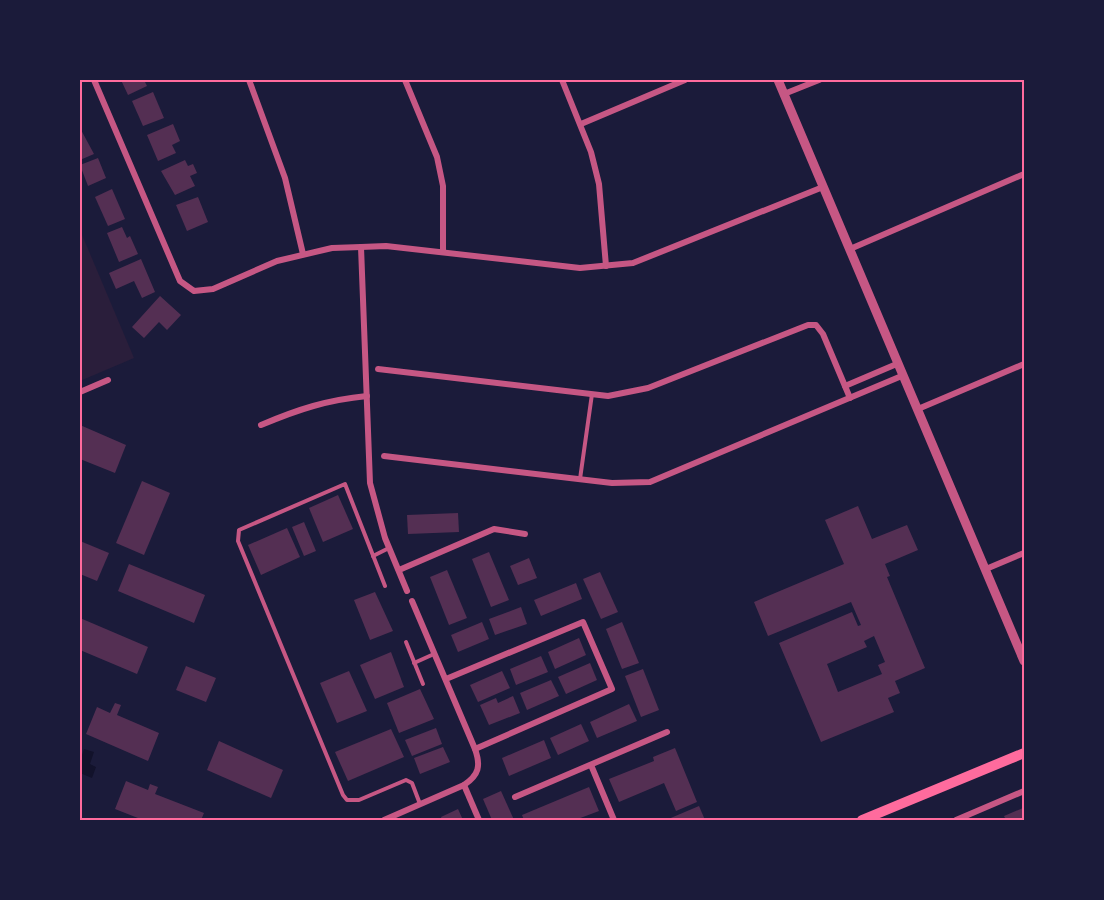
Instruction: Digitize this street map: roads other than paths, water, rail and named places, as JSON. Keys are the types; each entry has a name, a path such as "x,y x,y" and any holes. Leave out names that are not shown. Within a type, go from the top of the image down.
{"main road":[{"path":"862,820 1024,753"}],"street":[{"path":"94,80 180,281 194,291 213,289 260,267 332,248 386,246 580,268 633,263 823,187"},
{"path":"249,80 285,178 303,254"},
{"path":"405,80 437,158 443,186 443,252"},
{"path":"562,80 581,124 599,184 606,266"},
{"path":"581,124 686,80"},
{"path":"777,80 1024,661"},
{"path":"784,94 819,80"},
{"path":"850,249 1024,174"},
{"path":"360,247 370,483 378,518 408,591"},
{"path":"378,369 592,394 618,395 648,388 795,328 816,326 823,334 850,398"},
{"path":"845,386 899,363"},
{"path":"918,409 1024,364"},
{"path":"384,456 580,479 633,484 650,482 904,375"},
{"path":"80,392 108,380"},
{"path":"261,425 303,407 331,400 368,396"},
{"path":"399,570 494,529 525,534"},
{"path":"986,569 1024,553"},
{"path":"384,820 464,785 474,779 478,771 479,761 475,749 412,601"},
{"path":"446,679 583,622 612,689 475,749"},
{"path":"515,797 667,732"},
{"path":"591,765 614,820"},
{"path":"464,785 479,820"},
{"path":"956,820 1024,791"}],"lane":[{"path":"580,479 592,394"},
{"path":"385,586 345,484 242,527 238,535 343,795 347,800 359,800 406,780 412,783 420,804"},
{"path":"373,556 390,548"},
{"path":"405,642 423,684"},
{"path":"414,663 435,654"}]}
